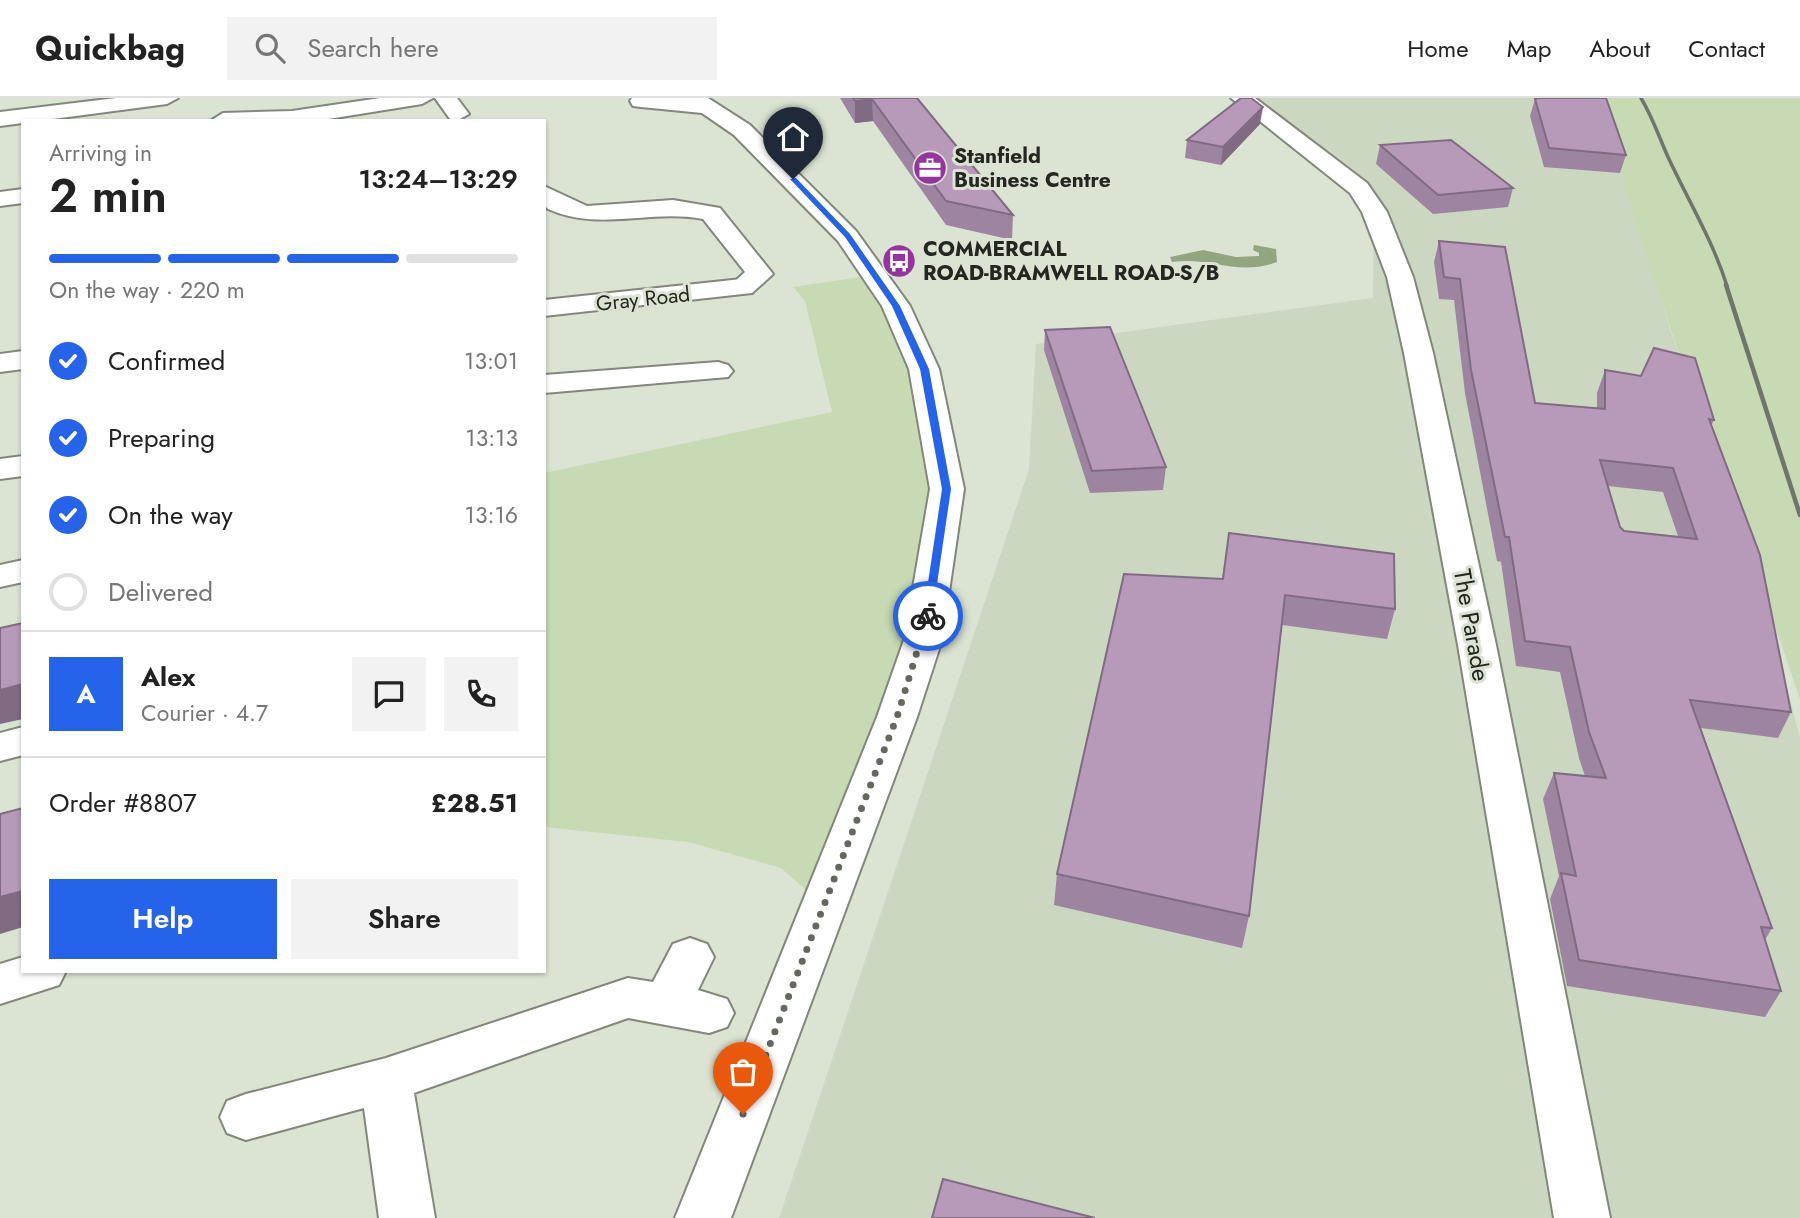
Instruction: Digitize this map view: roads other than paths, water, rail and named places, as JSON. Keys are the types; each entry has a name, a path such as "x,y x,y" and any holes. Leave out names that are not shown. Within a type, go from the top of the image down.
{"main road":[{"path":"0,120 62,104 167,98"},
{"path":"224,119 242,98"},
{"path":"258,119 292,118 422,98"},
{"path":"631,100 666,98"},
{"name":"The Parade","path":"1242,98 1359,188 1374,205 1382,223 1411,321 1456,535 1582,1218"},
{"path":"631,100 700,102 742,130 837,225 896,306 924,369 947,489 935,580 923,640 897,717 703,1218"},
{"name":"Gray Road","path":"546,195 554,204 580,212 609,215 669,208 711,213 760,274 742,288 546,308"},
{"path":"0,199 21,196"},
{"path":"0,363 21,360"},
{"path":"546,384 718,371"},
{"path":"0,469 21,466"},
{"path":"0,576 21,571"},
{"path":"0,747 21,742"},
{"path":"246,1117 386,1080 628,998 687,1009 690,957"},
{"path":"0,984 36,973"},
{"path":"386,1080 407,1218"}],"railway":[{"path":"1641,98 1707,237 1727,286"},
{"path":"1726,285 1800,515"}],"place":[{"name":"Stanfield Business Centre","path":"930,168"},
{"name":"COMMERCIAL ROAD-BRAMWELL ROAD-S/B","path":"899,261"}]}
